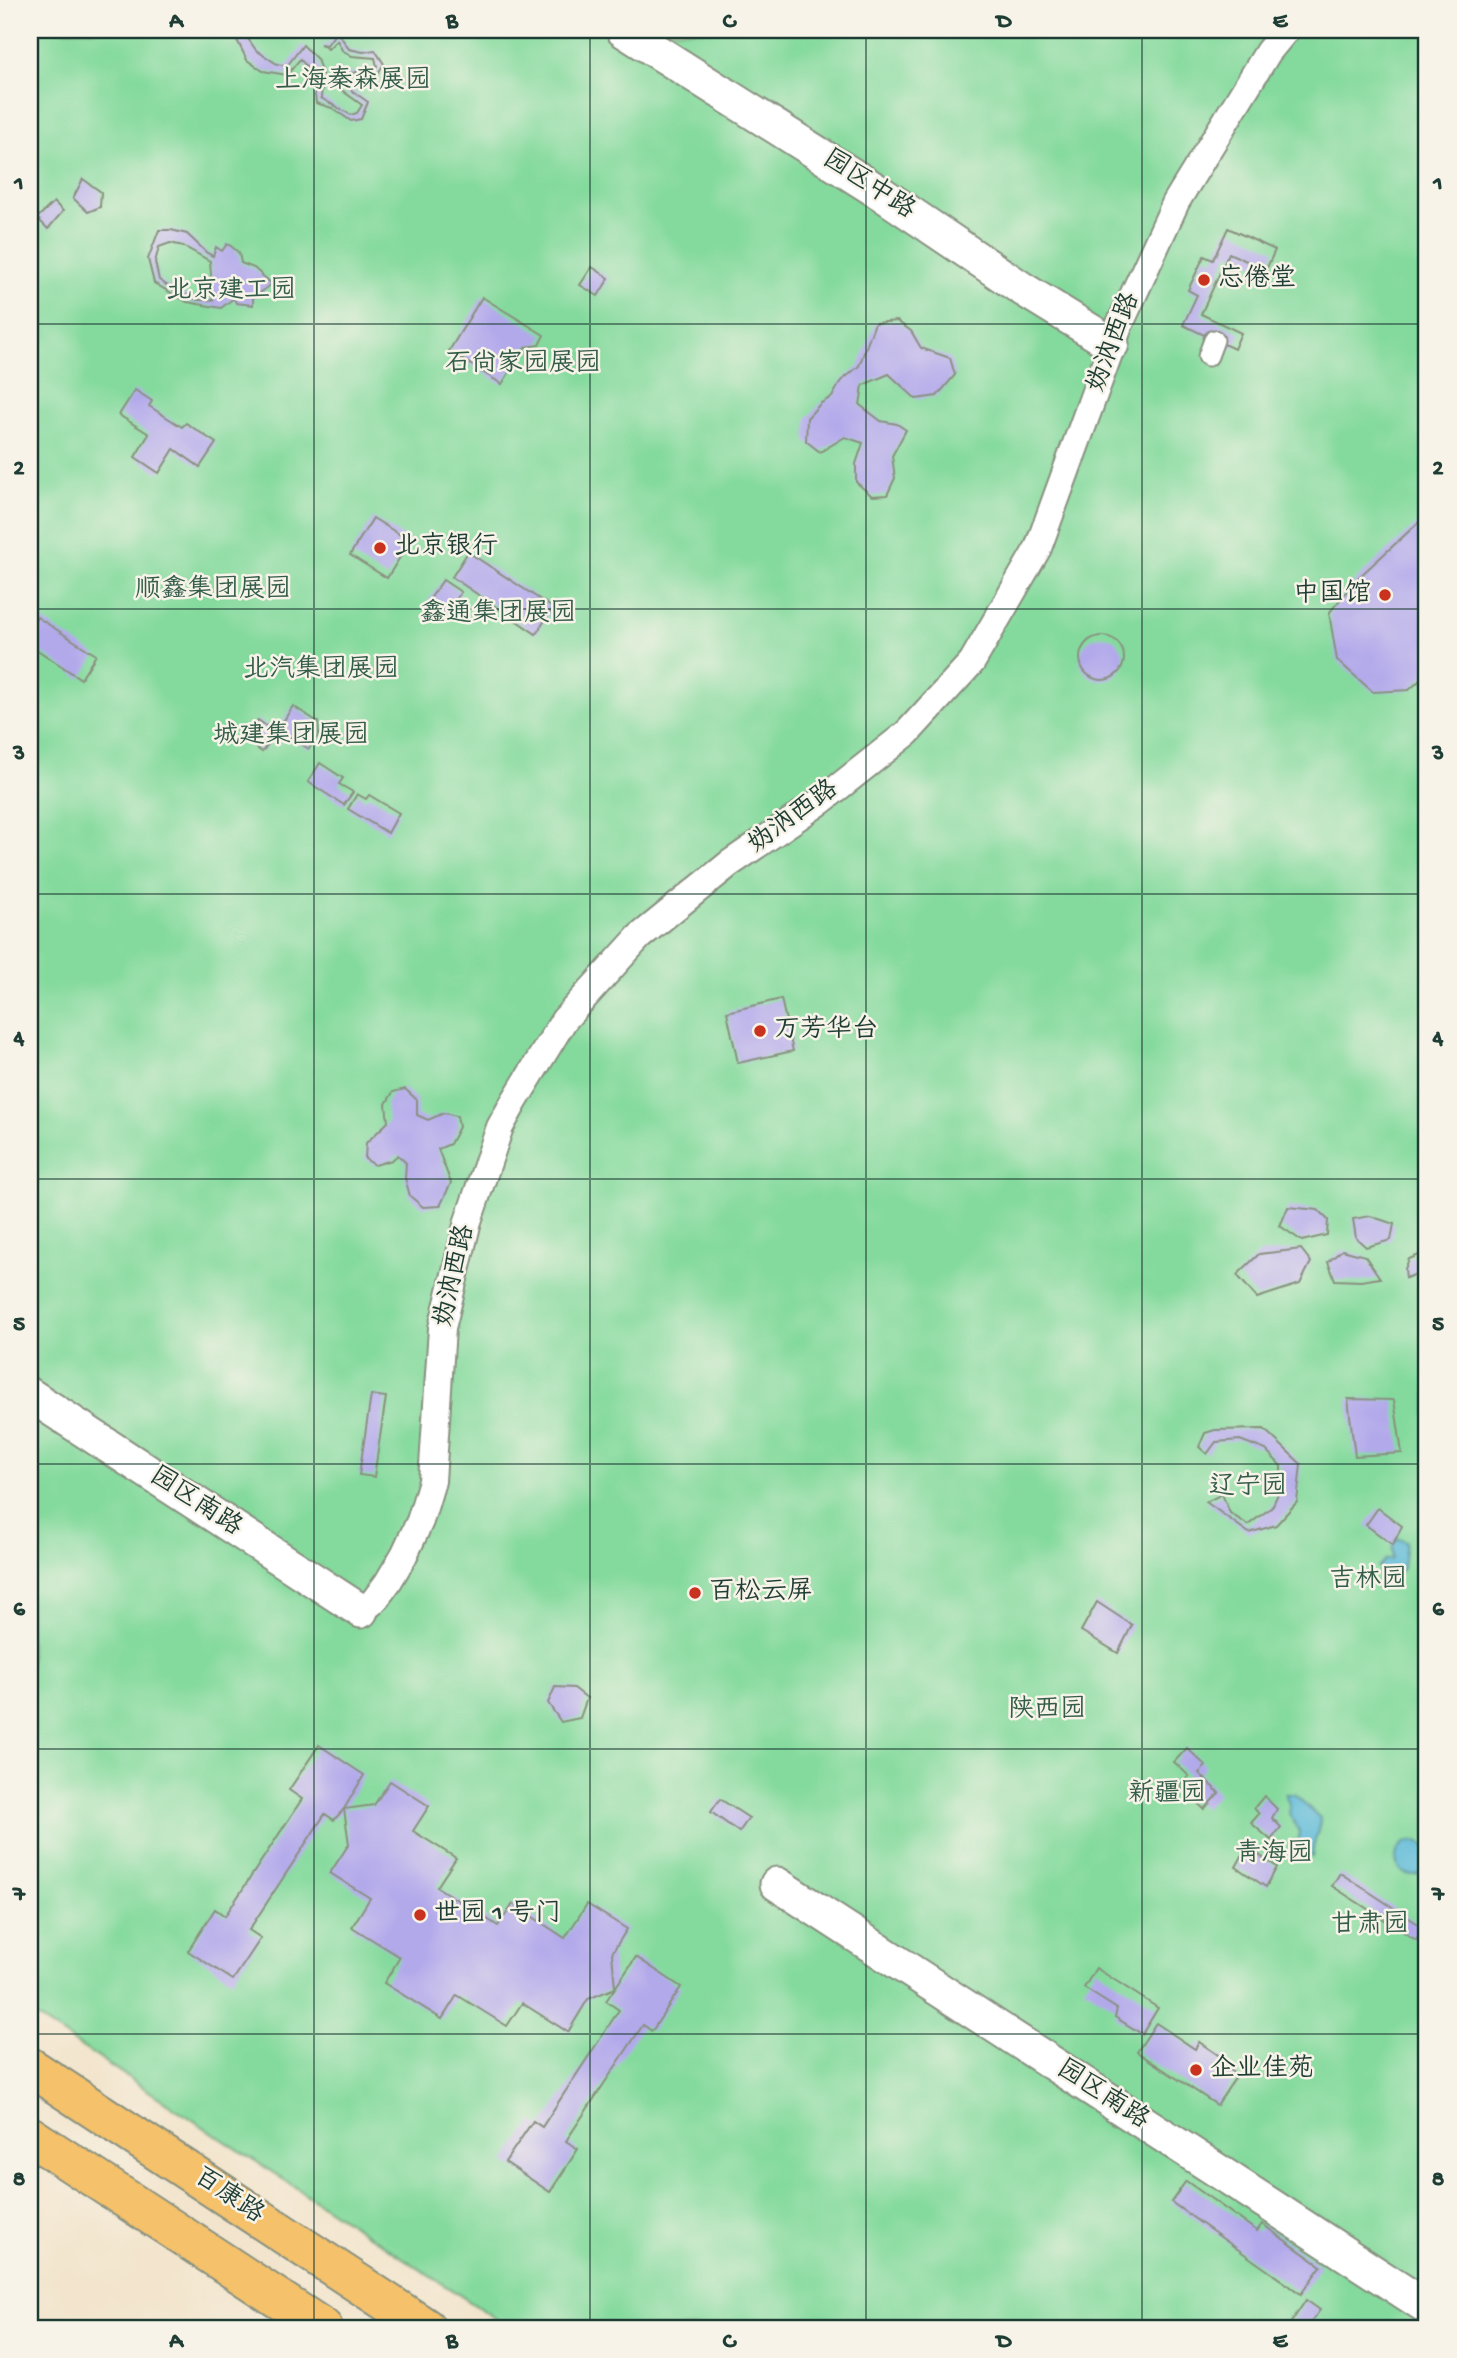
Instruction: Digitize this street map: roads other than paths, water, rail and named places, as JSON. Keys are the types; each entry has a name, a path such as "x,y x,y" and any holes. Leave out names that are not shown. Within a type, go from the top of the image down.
{"main road":[{"name":"百康路","path":"30,2067 426,2328"},
{"path":"30,2136 323,2328"}],"street":[{"name":"园区中路","path":"623,30 1112,344"},
{"name":"妫汭西路","path":"361,1611 374,1601 388,1582 420,1521 432,1480 442,1328 468,1222 500,1127 515,1100 564,1020 639,937 729,864 821,801 907,733 972,662 1038,548 1112,344 1176,202 1268,52 1286,30"},
{"name":"园区南路","path":"30,1395 361,1611"},
{"name":"园区南路","path":"777,1884 1427,2307"}],"water":[{"path":"1397,1538 1406,1542 1403,1568 1394,1579 1384,1577 1378,1567 1385,1560 1392,1559 1393,1545"},
{"path":"1285,1794 1294,1794 1320,1818 1312,1857 1298,1849 1299,1832 1289,1813 1290,1807"},
{"path":"1413,1841 1425,1846 1430,1858 1425,1870 1413,1875 1401,1870 1396,1858 1401,1846"}],"place":[{"name":"忘倦堂","path":"1204,280"},
{"name":"北京银行","path":"380,548"},
{"name":"中国馆","path":"1385,595"},
{"name":"万芳华台","path":"760,1031"},
{"name":"百松云屏","path":"695,1593"},
{"name":"世园 1 号门","path":"420,1915"},
{"name":"企业佳苑","path":"1196,2070"}],"park label":[{"name":"上海秦森展园","path":"353,82"},
{"name":"北京建工园","path":"231,292"},
{"name":"石尚家园展园","path":"523,365"},
{"name":"顺鑫集团展园","path":"213,591"},
{"name":"鑫通集团展园","path":"498,615"},
{"name":"北汽集团展园","path":"321,671"},
{"name":"城建集团展园","path":"291,737"},
{"name":"辽宁园","path":"1248,1488"},
{"name":"吉林园","path":"1368,1581"},
{"name":"陕西园","path":"1047,1711"},
{"name":"新疆园","path":"1167,1795"},
{"name":"青海园","path":"1274,1855"},
{"name":"甘肃园","path":"1370,1926"}]}
